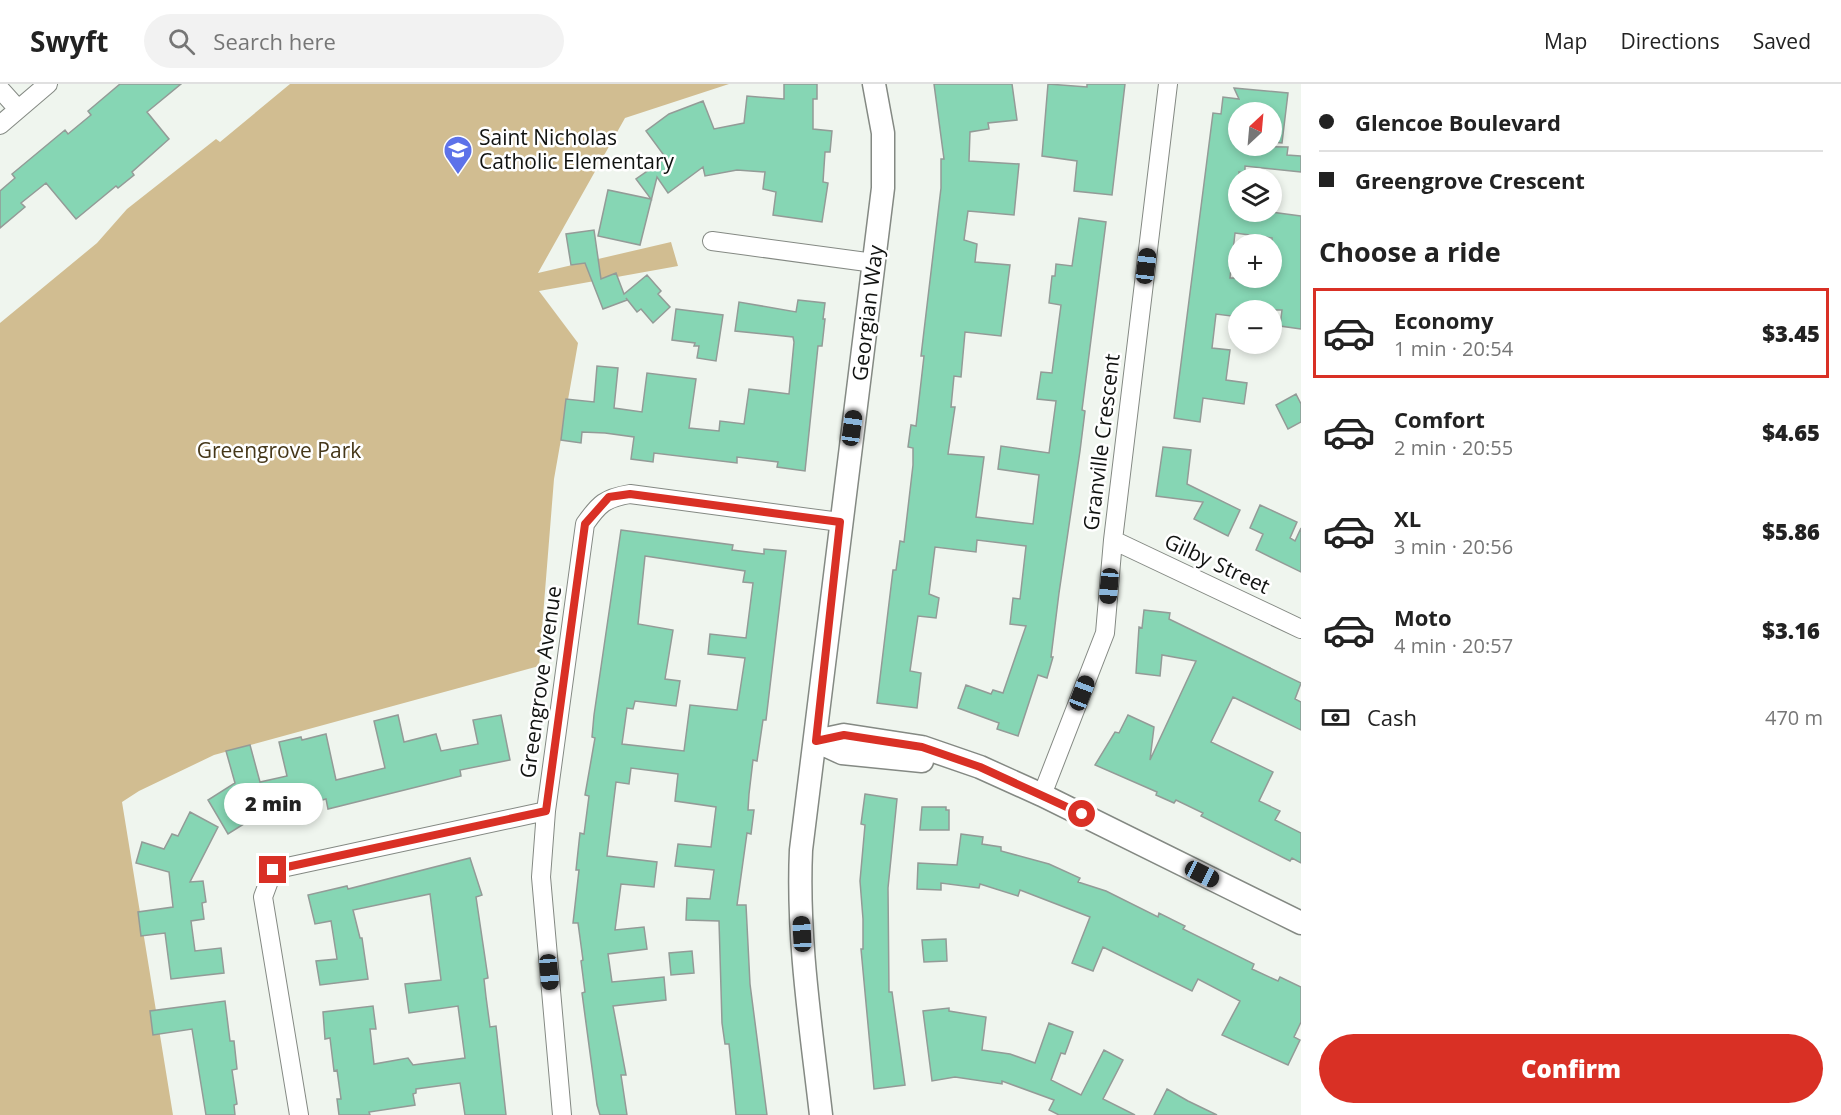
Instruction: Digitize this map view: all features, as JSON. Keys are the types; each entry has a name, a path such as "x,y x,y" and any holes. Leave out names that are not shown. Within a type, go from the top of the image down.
{"street":[{"path":"0,124 48,84"},
{"name":"Georgian Way","path":"821,1115 803,957 799,886 801,850 816,741 840,522 884,188 883,133 874,84"},
{"name":"Granville Crescent","path":"1042,795 1105,633 1113,540 1168,84"},
{"path":"0,89 18,109"},
{"path":"712,241 874,263"},
{"name":"Greengrove Avenue","path":"562,1115 541,877 546,811 585,524 594,510 609,497 630,494 840,522"},
{"name":"Gilby Street","path":"1113,540 1301,629"},
{"path":"816,741 844,735 922,747 980,767 1042,795 1301,923"},
{"path":"299,1115 264,897 273,870 546,811"}],"green space":[{"name":"Greengrove Park","path":"290,84 729,84 625,118 538,273 671,242 678,266 539,291 578,343 554,479 539,666 214,755 139,791 122,802 173,1115 0,1115 0,323 97,243 127,209 216,139 220,142"}],"building":[{"path":"120,84 181,84 147,112 169,139 132,172 134,175 118,188 116,186 76,219 46,183 21,203 25,207 0,228 0,191 15,178 12,174 65,130 68,134 91,115 88,111"},
{"path":"784,84 817,84 817,99 813,99 813,129 832,131 830,152 825,152 823,182 828,183 822,222 773,215 776,192 763,189 765,172 737,170 705,176 703,167 668,193 657,177 640,245 598,236 608,190 651,199 636,179 666,158 646,131 669,114 703,101 714,129 744,123 747,96 784,99"},
{"path":"934,84 1012,84 1017,120 988,123 989,129 970,132 969,161 1019,164 1014,215 968,211 964,240 977,244 975,262 1010,265 1001,336 965,332 961,377 954,376 951,407 955,407 948,454 984,457 976,517 1033,524 1039,475 998,469 1001,446 1049,453 1056,401 1037,399 1041,372 1052,373 1061,305 1049,303 1052,276 1055,276 1056,264 1072,266 1079,218 1106,222 1082,410 1085,411 1059,593 1051,657 1053,657 1047,678 1038,675 1018,736 997,729 999,723 958,708 966,685 991,694 993,690 1003,693 1026,626 1010,624 1013,598 1020,599 1026,546 977,540 976,552 935,547 929,594 939,598 936,618 918,616 910,671 921,673 917,708 877,703 893,570 896,570 900,541 904,542 913,465 913,448 908,447 911,425 916,426 924,356 921,356 941,188 941,159 944,159"},
{"path":"1048,84 1087,87 1087,84 1125,84 1112,195 1074,191 1077,161 1042,156"},
{"path":"1234,88 1288,93 1282,143 1282,102 1228,102 1228,156 1282,156 1282,147 1288,147 1287,155 1301,156 1301,172 1282,170 1282,168 1245,166 1245,168 1228,168 1228,222 1282,222 1282,213 1301,216 1301,329 1282,326 1282,300 1228,300 1228,316 1216,314 1212,348 1228,350 1226,380 1247,383 1244,404 1203,398 1200,422 1174,418 1213,113 1221,114 1223,97 1239,99"},
{"path":"594,230 601,279 616,273 624,294 647,275 661,291 658,294 670,307 653,323 641,309 637,312 626,298 627,300 603,309 585,263 571,265 566,234"},
{"path":"798,300 825,303 822,346 818,346 805,471 777,467 778,462 737,457 737,463 654,453 653,462 631,459 634,437 605,433 582,432 581,443 561,440 566,399 594,402 597,366 618,368 614,408 642,412 647,373 696,379 689,428 719,431 720,421 744,424 749,389 789,394 794,342 793,337 735,331 739,302 796,312"},
{"path":"676,309 723,315 716,361 697,358 699,346 694,346 695,343 672,340"},
{"path":"1296,394 1301,404 1301,422 1288,429 1276,405"},
{"path":"1163,447 1191,450 1187,484 1240,510 1228,536 1194,519 1203,502 1156,496"},
{"path":"1260,505 1297,522 1290,538 1295,541 1301,528 1301,572 1256,550 1263,534 1250,528"},
{"path":"621,530 733,545 732,550 764,554 764,549 786,551 766,720 763,720 757,761 753,760 748,810 754,810 751,834 747,833 737,905 746,905 750,984 767,1115 736,1115 729,1044 725,1044 722,1023 719,921 686,920 687,898 710,899 714,870 675,866 678,844 711,847 716,807 675,801 678,774 631,768 629,784 616,782 607,856 657,862 654,887 621,884 615,930 644,927 647,949 608,954 612,982 664,977 666,1000 613,1006 626,1075 621,1075 627,1115 600,1115 582,993 585,992 578,923 573,923 579,870 576,870 580,833 584,834 589,796 585,795 595,738 592,737","holes":["645,556 745,571 743,582 753,583 746,638 710,634 708,654 745,658 737,710 690,705 684,751 622,744 627,708 633,709 635,701 676,706 680,681 665,679 673,630 638,624"]},
{"path":"1144,610 1170,613 1169,619 1301,683 1295,699 1301,702 1301,730 1233,697 1211,742 1273,772 1259,801 1280,811 1275,820 1301,833 1301,863 1292,858 1290,861 1201,816 1203,813 1176,800 1174,803 1156,795 1157,792 1095,765 1115,732 1119,733 1128,715 1154,727 1150,760 1196,661 1162,655 1160,676 1136,673 1139,627 1142,628"},
{"path":"398,715 404,742 436,734 441,751 478,744 473,720 501,715 510,760 460,770 461,776 328,809 326,799 271,814 269,808 228,834 208,800 235,783 226,751 250,745 260,782 287,776 279,742 301,737 302,740 326,734 336,780 385,768 374,721"},
{"path":"865,794 897,799 888,888 889,992 892,992 905,1085 874,1089 861,949 863,949 863,919 860,881 865,825 861,824"},
{"path":"922,807 946,807 946,810 949,810 949,830 920,830"},
{"path":"190,812 218,827 190,882 203,881 206,902 202,903 204,919 191,921 195,951 221,948 224,973 171,979 165,933 141,936 138,912 173,907 169,872 136,863 142,842 164,849 172,834 178,836"},
{"path":"961,834 983,837 982,844 1001,847 1001,851 1049,864 1080,878 1078,882 1106,891 1158,917 1159,913 1185,926 1183,929 1254,964 1252,969 1278,981 1280,977 1301,987 1301,1022 1294,1037 1300,1040 1288,1065 1222,1035 1240,1001 1198,979 1192,991 1103,947 1093,971 1072,963 1090,917 1020,890 1018,896 980,884 979,888 941,883 941,890 917,889 918,863 957,865"},
{"path":"470,858 482,895 476,897 488,978 484,979 490,1027 496,1026 506,1115 465,1115 460,1083 416,1089 416,1093 413,1094 415,1105 369,1112 370,1115 339,1115 337,1099 341,1099 337,1070 334,1071 330,1038 325,1039 323,1012 373,1006 376,1029 370,1029 374,1064 408,1058 413,1065 465,1058 458,1006 409,1013 405,984 441,980 430,894 353,910 360,938 362,938 368,979 320,985 316,961 337,959 331,921 315,924 308,895 347,886 348,889"},
{"path":"946,939 947,961 924,962 922,940"},
{"path":"692,951 694,973 671,975 669,953"},
{"path":"225,1001 230,1041 234,1041 237,1069 232,1070 237,1104 234,1105 235,1115 206,1115 192,1029 153,1035 150,1011"},
{"path":"949,1008 949,1011 986,1017 982,1050 1010,1054 1035,1063 1049,1023 1073,1032 1065,1054 1061,1053 1051,1080 1081,1095 1104,1050 1123,1060 1103,1099 1135,1115 1059,1115 1049,1110 1054,1100 1002,1081 1002,1084 955,1077 932,1081 923,1011"},
{"path":"1167,1089 1188,1101 1217,1115 1154,1115"}],"place":[{"name":"Saint Nicholas Catholic Elementary","path":"458,176"}],"route":[{"path":"273,870 546,811 585,524 594,510 609,497 630,494 840,522 816,741 844,735 922,747 980,767 1082,814"}]}
